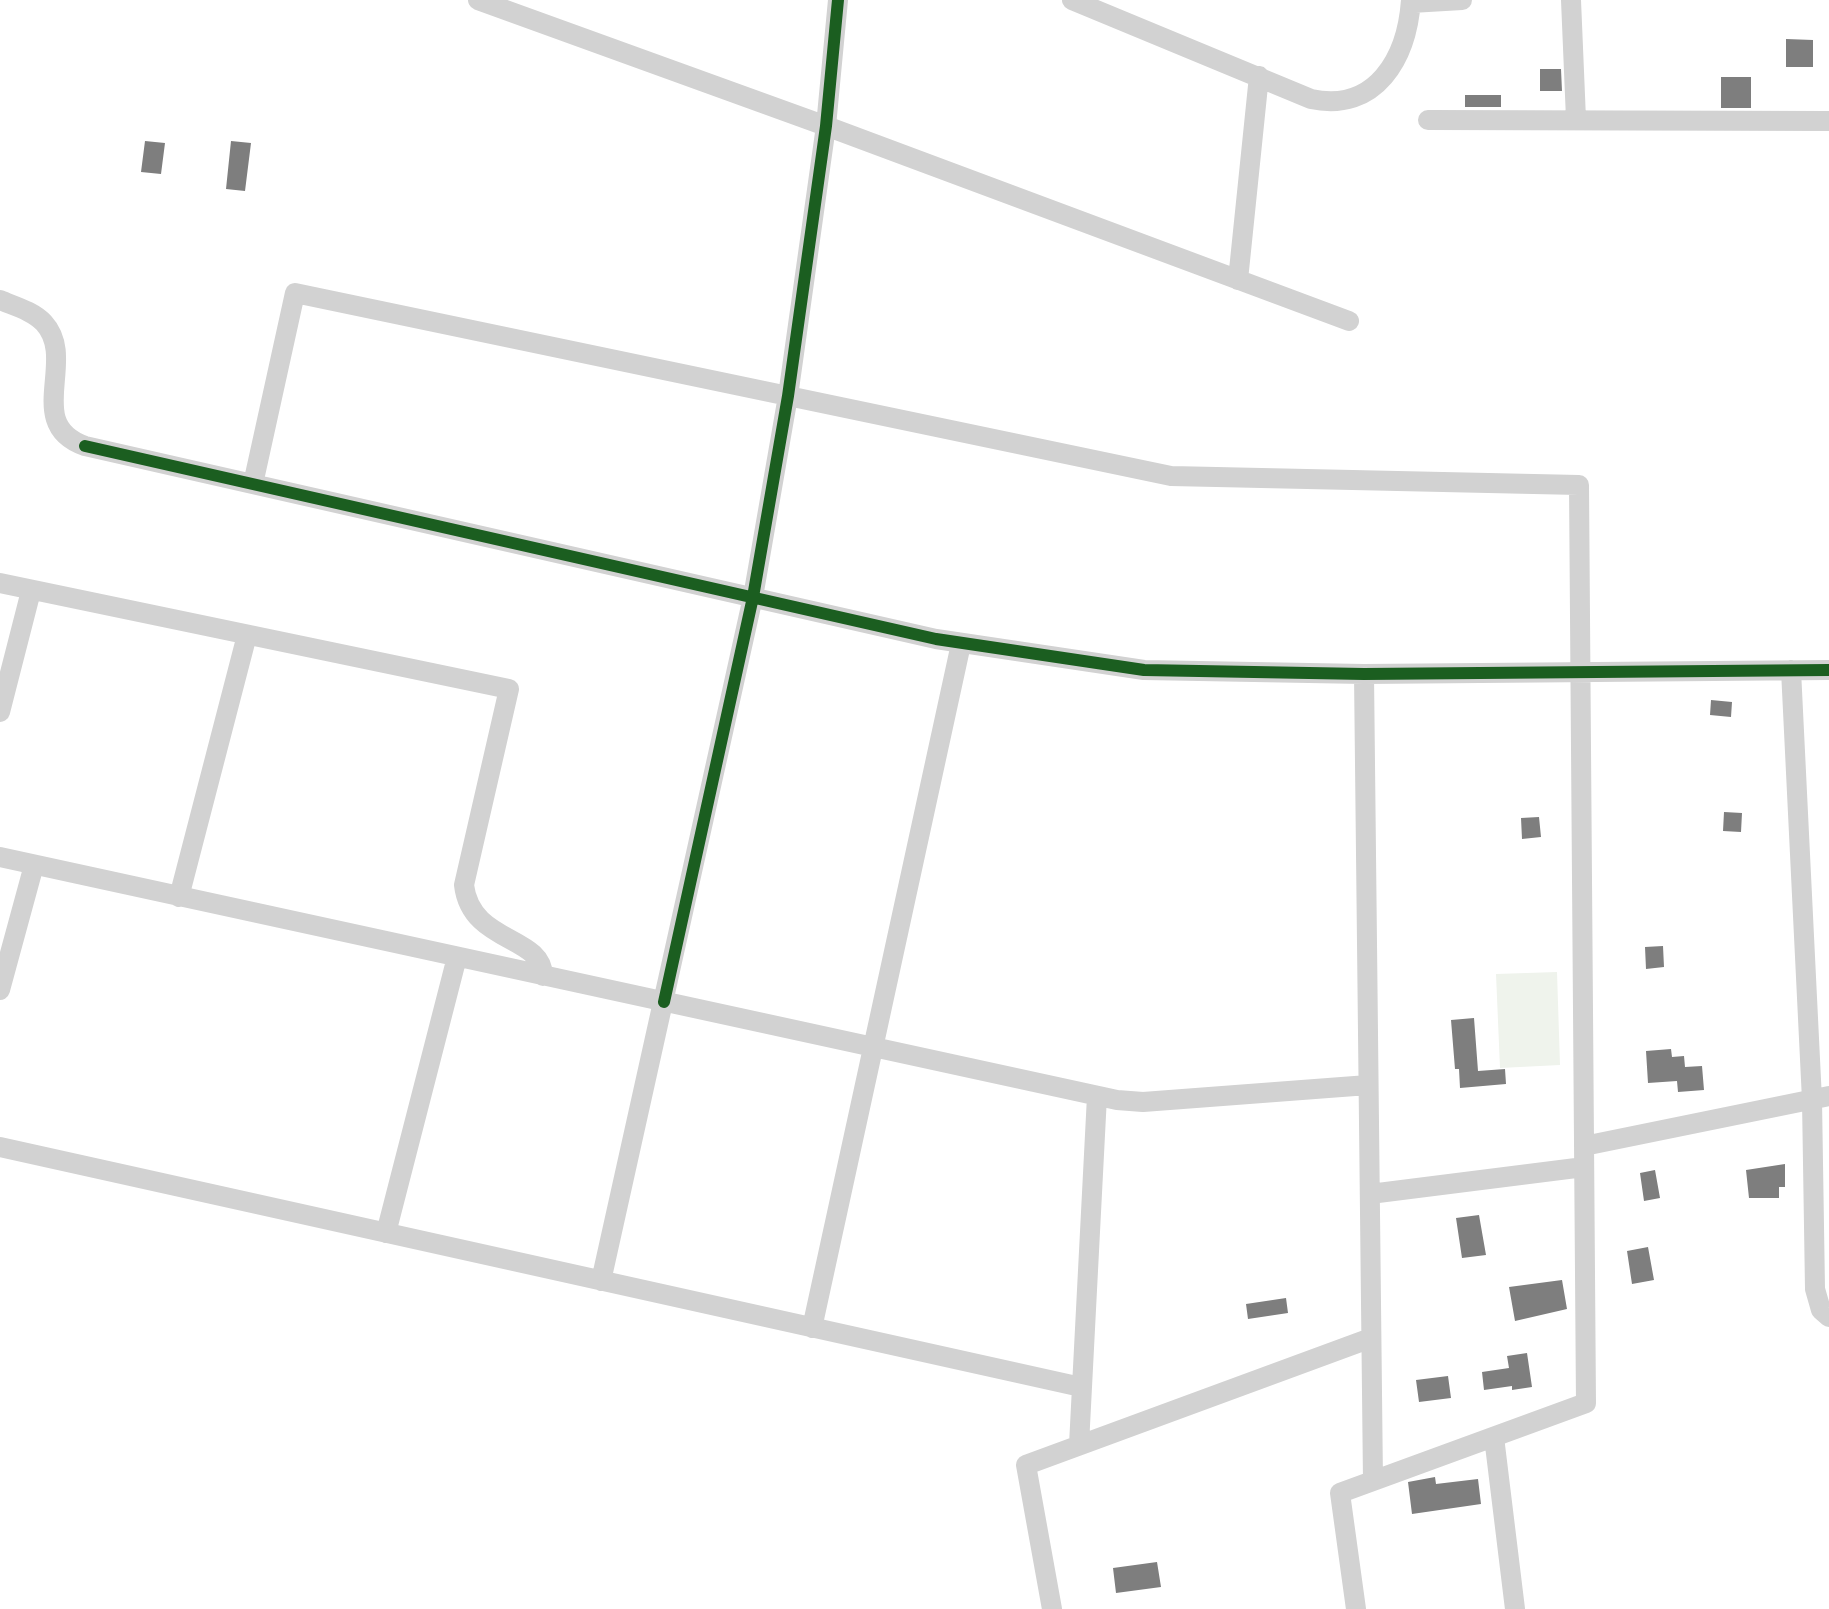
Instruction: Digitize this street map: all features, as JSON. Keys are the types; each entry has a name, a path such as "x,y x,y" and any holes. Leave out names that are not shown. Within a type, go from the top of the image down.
{"street":[{"path":"478,0 1349,321"},
{"path":"601,1281 753,597 788,396 826,126 838,0"},
{"path":"1072,0 1311,99 1330,103 1352,100 1379,84 1406,36 1411,1 1462,0"},
{"path":"1571,0 1576,119"},
{"path":"1238,280 1259,76"},
{"path":"1428,120 1829,121"},
{"path":"253,484 295,293 1171,476 1579,485 1586,1403 1340,1493 1356,1609"},
{"path":"0,300 37,317 52,335 58,428 71,441 961,644 1144,670 1364,674 1829,670"},
{"path":"0,583 509,689 464,885 465,897 481,923 534,954 543,967 543,976"},
{"path":"0,712 31,591"},
{"path":"179,897 247,635"},
{"path":"812,1328 961,644"},
{"path":"1791,670 1820,1098 1815,1289 1821,1310 1829,1317"},
{"path":"1364,674 1373,1481"},
{"path":"0,857 1097,1096 1143,1102 1368,1085"},
{"path":"0,990 34,865"},
{"path":"386,1233 457,957"},
{"path":"1079,1445 1097,1096"},
{"path":"1584,1146 1820,1098"},
{"path":"0,1147 1081,1387"},
{"path":"1370,1194 1584,1167"},
{"path":"1052,1609 1026,1465 1371,1338"},
{"path":"1494,1437 1515,1609"}],"shaded area":[{"path":"1557,972 1560,1065 1500,1068 1496,974"}],"building":[{"path":"1786,39 1813,40 1813,67 1786,67"},
{"path":"1540,69 1561,69 1562,91 1540,91"},
{"path":"1721,77 1751,77 1751,108 1721,108"},
{"path":"1465,95 1501,95 1501,107 1465,107"},
{"path":"145,141 165,143 161,174 141,172"},
{"path":"231,141 251,143 245,191 226,189"},
{"path":"1711,700 1732,702 1731,717 1710,715"},
{"path":"1724,812 1742,813 1741,832 1723,831"},
{"path":"1539,817 1541,837 1522,839 1521,818"},
{"path":"1663,946 1664,967 1646,969 1645,947"},
{"path":"1474,1018 1478,1071 1505,1069 1506,1084 1460,1088 1459,1069 1455,1069 1451,1020"},
{"path":"1671,1049 1672,1057 1684,1056 1685,1067 1702,1066 1704,1090 1678,1092 1677,1081 1648,1083 1646,1051"},
{"path":"1785,1164 1785,1187 1779,1187 1779,1198 1749,1198 1746,1170"},
{"path":"1655,1170 1660,1198 1644,1201 1640,1173"},
{"path":"1479,1215 1486,1255 1462,1258 1456,1218"},
{"path":"1648,1247 1654,1280 1632,1284 1627,1251"},
{"path":"1562,1280 1567,1309 1515,1321 1509,1287"},
{"path":"1286,1298 1288,1313 1248,1319 1246,1304"},
{"path":"1527,1353 1532,1387 1484,1390 1482,1372 1509,1368 1507,1356"},
{"path":"1448,1376 1451,1398 1419,1402 1416,1380"},
{"path":"1435,1477 1436,1484 1478,1479 1481,1504 1412,1514 1408,1482"},
{"path":"1157,1562 1161,1587 1116,1593 1113,1568"}],"cycle path":[{"path":"664,1002 753,597 788,396 826,126 838,0"},
{"path":"85,446 936,639 1144,670 1364,674 1829,670"}]}
